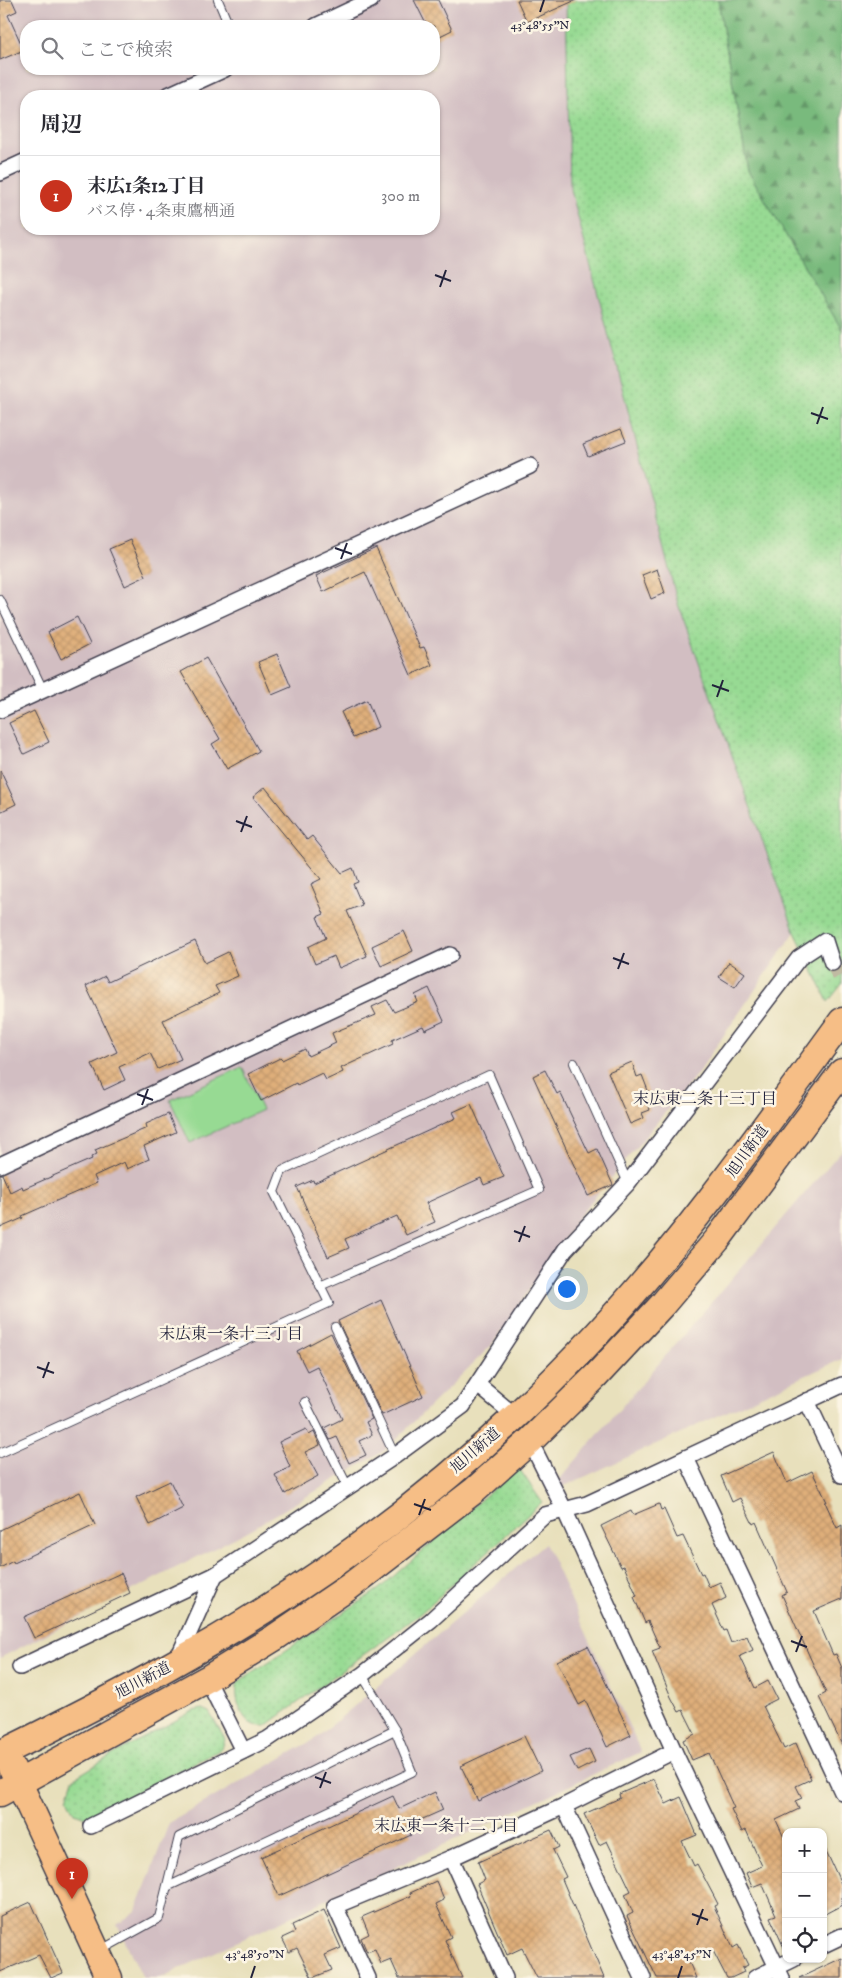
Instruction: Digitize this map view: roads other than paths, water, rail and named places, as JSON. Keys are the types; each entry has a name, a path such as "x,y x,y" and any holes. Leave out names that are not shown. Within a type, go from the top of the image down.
{"highway":[{"name":"旭川新道","path":"1,1750 177,1662 260,1612 322,1572 468,1458 595,1336 654,1270 704,1209 842,1021"},
{"name":"旭川新道","path":"10,1788 207,1679 274,1638 349,1587 440,1518 530,1441 595,1377 717,1240 842,1072"},
{"path":"1,1750 10,1788 109,1978"}],"street":[{"path":"329,20 371,0"},
{"path":"179,90 212,75"},
{"path":"0,173 20,164"},
{"path":"0,710 530,466"},
{"path":"20,1667 215,1575 395,1456 463,1406 565,1250 628,1183 799,958 825,941 832,963"},
{"path":"0,1165 450,955"},
{"path":"478,1385 514,1415"},
{"path":"91,1826 268,1739 362,1675 431,1620 545,1515 587,1504 842,1385"},
{"path":"806,1401 842,1475"},
{"path":"530,1441 564,1509 674,1751 779,1973"},
{"path":"686,1458 842,1792"},
{"path":"177,1662 215,1575"},
{"path":"207,1679 243,1751"},
{"path":"368,1978 335,1906 451,1858 564,1806 674,1751"},
{"path":"564,1806 643,1978"},
{"path":"451,1858 506,1978"},
{"path":"827,1943 842,1936"},
{"path":"755,1978 779,1973 790,1963"}],"lane":[{"path":"218,0 226,20"},
{"path":"0,600 44,690"},
{"path":"574,1063 628,1183"},
{"path":"0,1453 329,1303 320,1286 274,1192 282,1171 489,1075 539,1190 320,1286"},
{"path":"334,1327 395,1456"},
{"path":"306,1402 348,1487"},
{"path":"167,1887 412,1772 395,1730 362,1675"},
{"path":"97,1952 159,1918 178,1837 395,1730"}],"tunnel":[{"path":"832,963 842,980"}],"place":[{"name":"末広1条12丁目","path":"72,1899"}],"district":[{"name":"末広東二条十三丁目","path":"705,1098"},
{"name":"末広東一条十三丁目","path":"231,1333"},
{"name":"末広東一条十二丁目","path":"446,1825"}]}
